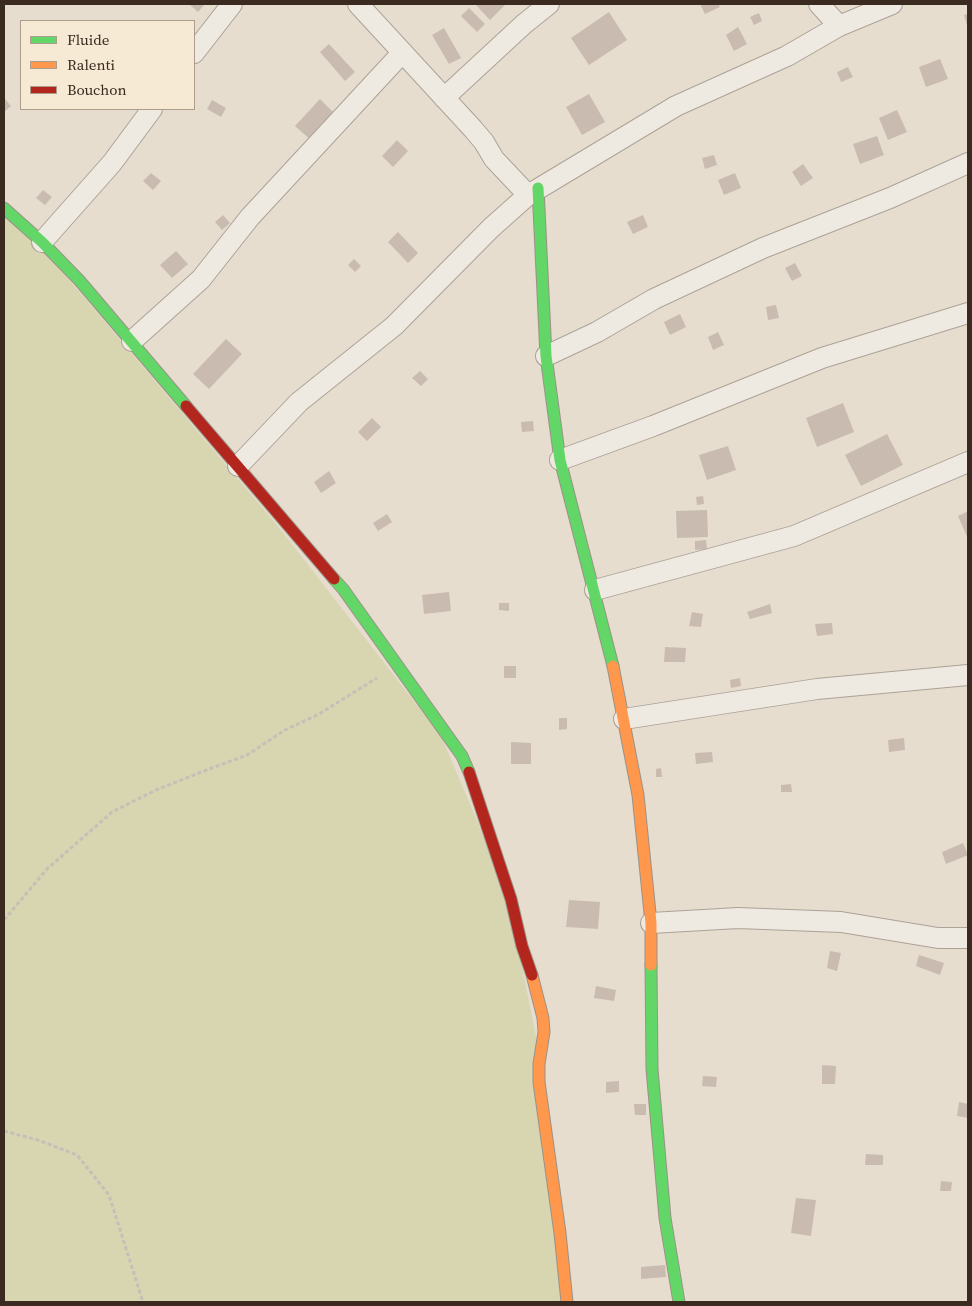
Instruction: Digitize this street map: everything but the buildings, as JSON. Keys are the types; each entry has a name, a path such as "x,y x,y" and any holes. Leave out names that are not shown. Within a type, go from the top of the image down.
{"street":[{"path":"195,53 232,4"},
{"path":"358,4 484,142 494,159 533,192 546,356 560,460 595,590 616,678 638,795 651,923 653,1079 665,1218 680,1302"},
{"path":"444,98 524,24 549,4"},
{"path":"819,4 839,26"},
{"path":"238,466 299,402 394,326 491,228 533,192 676,106 787,56 839,26 892,4"},
{"path":"132,342 201,279 250,217 402,53"},
{"path":"42,242 112,163 151,110"},
{"path":"546,356 597,332 654,299 763,248 890,198 968,163"},
{"path":"4,208 42,242 79,280 343,589 448,735 465,763 511,899 522,946 540,1000 544,1032 539,1064 540,1082 567,1302"},
{"path":"560,460 653,426 822,358 968,313"},
{"path":"595,590 794,536 968,462"},
{"path":"624,719 817,690 968,675"},
{"path":"651,923 738,918 841,922 938,938 968,938"}],"path":[{"path":"4,920 47,869 112,812 156,790 247,755 285,730 319,714 398,665"},
{"path":"4,1131 38,1140 77,1155 109,1195 143,1302"}],"shaded area":[{"path":"4,203 277,525 441,736 507,891 542,1067 563,1302 4,1302"}],"traffic: fast":[{"path":"538,188 546,356 560,460 613,666"},
{"path":"4,208 42,242 79,280 186,406"},
{"path":"334,579 462,756 469,772"},
{"path":"651,965 652,1069 665,1218 679,1302"}],"traffic: slow":[{"path":"613,666 638,795 651,923 651,965"},
{"path":"532,975 543,1018 544,1032 539,1064 539,1082 560,1233 567,1302"}],"traffic: jam":[{"path":"186,406 334,579"},
{"path":"469,772 511,899 522,946 532,975"}]}
